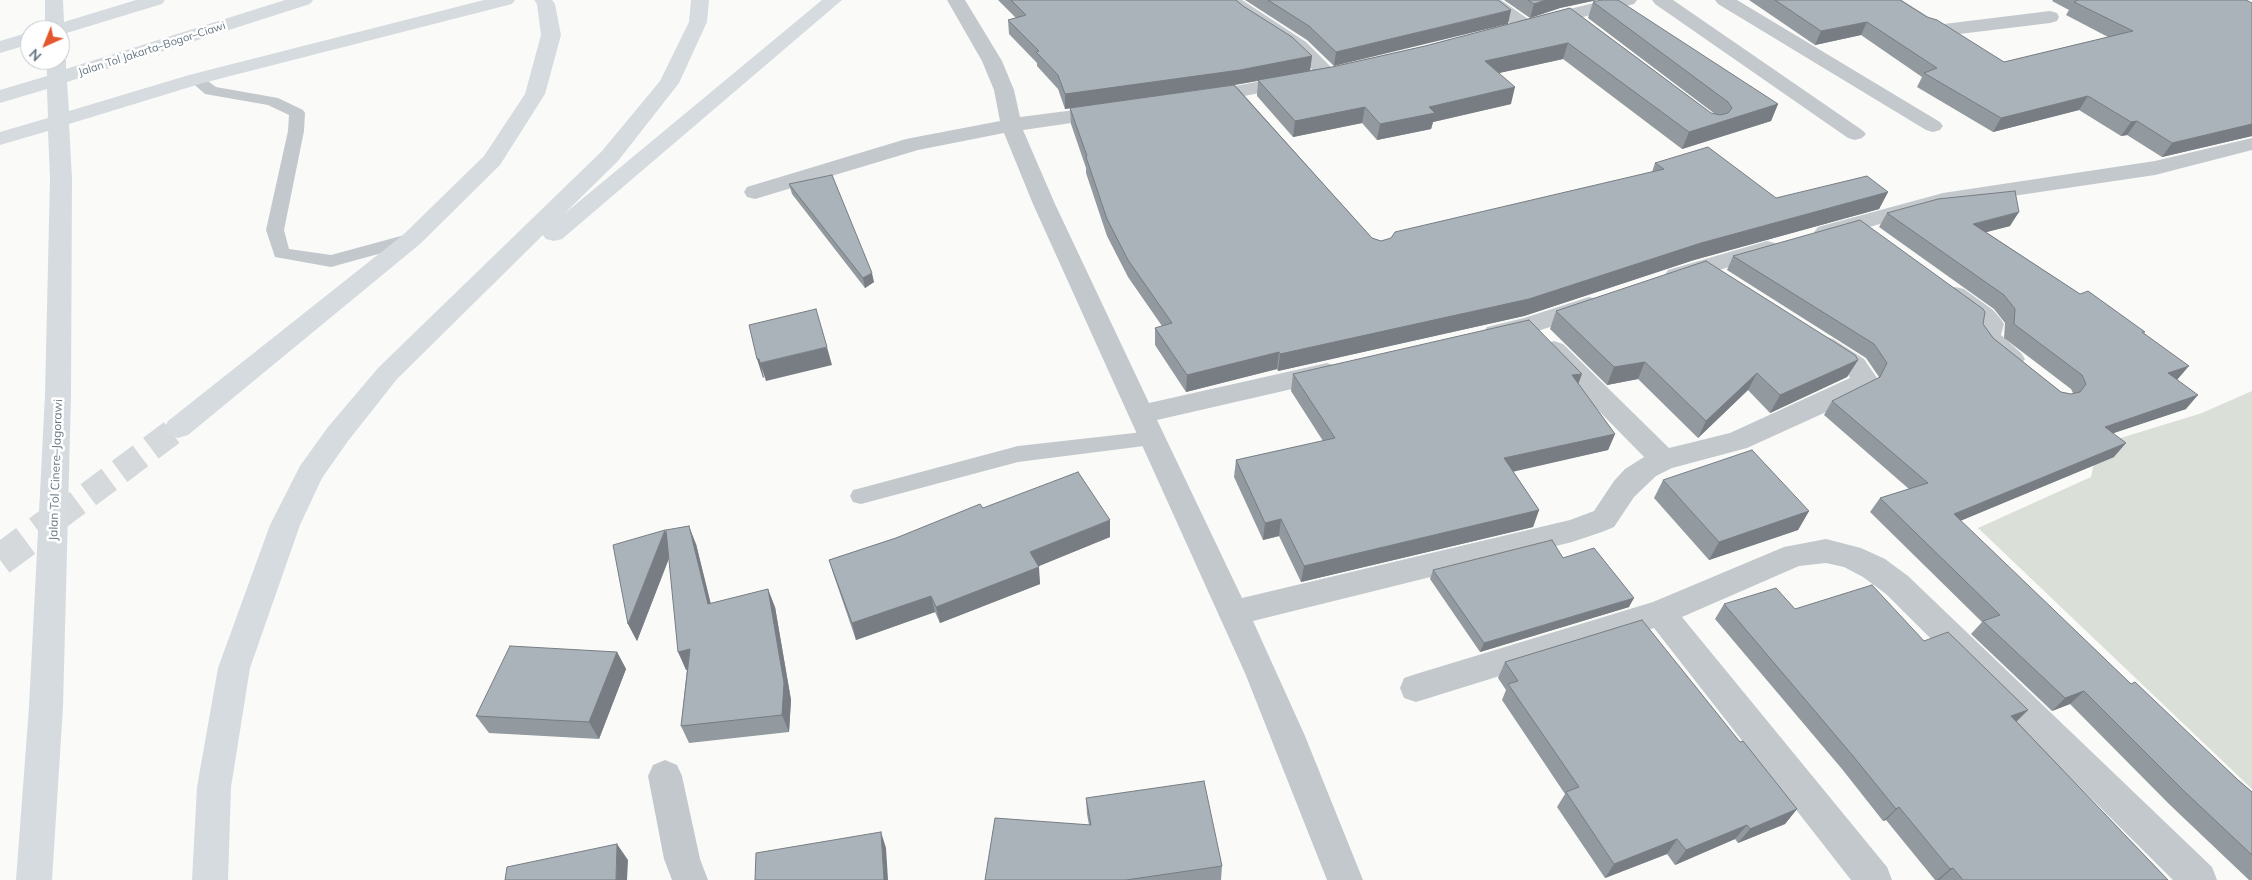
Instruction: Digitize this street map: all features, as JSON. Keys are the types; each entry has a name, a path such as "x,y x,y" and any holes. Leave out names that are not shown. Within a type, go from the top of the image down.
{"highway":[{"path":"54,0 55,20"},
{"path":"70,26 156,0"},
{"name":"Jalan Tol Jakarta–Bogor–Ciawi","path":"0,97 304,0"},
{"path":"0,139 196,79 506,0"},
{"path":"178,428 412,239 492,160 535,94 551,35 546,4 543,0"},
{"path":"210,880 214,787 234,668 285,525 310,473 338,434 388,374 610,156 669,83 698,22 700,0"},
{"path":"388,374 833,0"},
{"path":"0,47 20,41"},
{"name":"Jalan Tol Cinere–Jagorawi","path":"34,880 46,707 58,395 61,178 56,70"}],"street":[{"path":"956,0 992,61 1004,90 1012,125 1044,204 1288,736 1344,880"},
{"path":"1186,100 1246,100 1338,73 1250,15 1231,0"},
{"path":"1490,0 1526,26"},
{"path":"1507,31 1526,26 1570,9 1628,0"},
{"path":"1661,0 1855,134"},
{"path":"1724,0 1933,126"},
{"path":"1889,0 1928,25 1943,30 2050,17"},
{"path":"1570,9 1590,30"},
{"path":"756,192 914,144 1012,125 1122,110"},
{"path":"1656,282 1796,240 1943,200 2155,168 2252,144"},
{"path":"1856,224 1880,241"},
{"path":"1702,267 1734,288"},
{"path":"1936,282 1984,316 1990,324 1988,337 1994,345 2031,374"},
{"path":"1471,339 1529,325 1611,298"},
{"path":"1529,325 1664,460"},
{"path":"1233,613 1586,527 1604,519 1613,508 1624,488 1635,477 1664,460 1737,441 1848,391 1861,383 1864,378 1855,365 1799,329"},
{"path":"1141,414 1345,368"},
{"path":"1416,688 1660,613 1795,555 1826,551 1850,556 1874,568 1897,584 2199,880"},
{"path":"1660,613 1874,880"},
{"path":"665,776 682,859 690,880"}],"lane":[{"path":"196,79 211,91 272,101 297,113 296,131 275,230 281,253 331,261 412,239"},
{"path":"861,496 1018,454 1152,439"}],"shaded area":[{"path":"2252,391 2252,789 1978,528 2091,477 2098,445 2202,413"}],"building":[{"path":"1011,0 1236,0 1292,37 1312,56 1240,70 1065,94 1058,75 1036,52 1039,51 1008,20 1026,15"},
{"path":"1268,0 1498,0 1511,10 1336,52 1309,26"},
{"path":"1528,0 1546,0 1534,4"},
{"path":"1618,0 1778,104 1689,132 1568,43 1485,61 1515,87 1429,107 1435,113 1380,124 1365,107 1295,121 1258,80 1332,67 1425,46 1570,8 1711,113 1720,115 1728,113 1732,108 1728,102 1593,2"},
{"path":"1775,0 1900,0 1927,17 1937,20 2004,62 2133,31 2074,2 2078,0 2246,0 2252,3 2252,124 2172,143 2137,121 2131,122 2088,96 2001,118 1924,73 1937,68 1867,22 1821,31"},
{"path":"1234,85 1372,238 1381,241 1391,238 1395,232 1664,169 1655,163 1708,147 1776,198 1867,176 1888,192 1701,243 1529,299 1280,354 1279,352 1187,375 1155,328 1172,323 1128,260 1107,219 1070,108"},
{"path":"832,175 872,273 863,278 789,184"},
{"path":"2015,191 2019,212 1973,224 2080,294 2088,291 2145,332 2142,332 2189,366 2168,373 2198,395 2105,427 2126,443 1954,514 2131,684 2135,682 2252,792 2252,855 2185,792 2084,691 2065,698 1983,621 2000,615 1880,498 1928,483 1832,401 1880,377 1887,363 1874,344 1733,256 1860,220 1983,309 1985,312 1983,324 1993,338 2061,392 2071,394 2080,392 2086,384 2082,375 2014,324 2015,309 2004,295 1887,213 1938,199"},
{"path":"1706,261 1855,355 1858,360 1780,395 1757,373 1706,421 1645,362 1614,367 1556,311"},
{"path":"816,309 827,347 760,363 759,359 757,359 749,325"},
{"path":"1529,320 1582,374 1572,375 1615,434 1504,458 1539,510 1304,566 1281,519 1265,523 1236,460 1335,438 1293,374"},
{"path":"1752,450 1809,511 1719,542 1663,480"},
{"path":"1078,472 1110,520 1030,552 1039,567 936,607 931,596 852,623 829,560 896,538 980,504 983,508"},
{"path":"689,526 708,604 768,589 784,683 782,715 681,726 690,649 678,652 666,530"},
{"path":"665,530 628,624 613,545"},
{"path":"1552,540 1563,558 1594,548 1634,598 1484,643 1433,570"},
{"path":"1872,585 1924,641 1948,632 2028,710 2011,716 2168,880 1963,880 1953,868 1950,869 1899,807 1896,809 1724,604 1776,588 1795,609"},
{"path":"1642,620 1740,742 1743,741 1797,809 1750,829 1747,825 1686,850 1677,839 1614,864 1566,792 1579,787 1508,684 1518,681 1505,662"},
{"path":"510,646 617,652 589,722 476,716"},
{"path":"1204,781 1222,866 1126,880 985,880 995,818 1091,825 1086,798"},
{"path":"881,832 884,880 755,880 756,853"},
{"path":"617,844 616,880 505,880 507,867"}],"tunnel":[{"path":"57,518 178,428"},
{"path":"0,560 58,517"}]}
